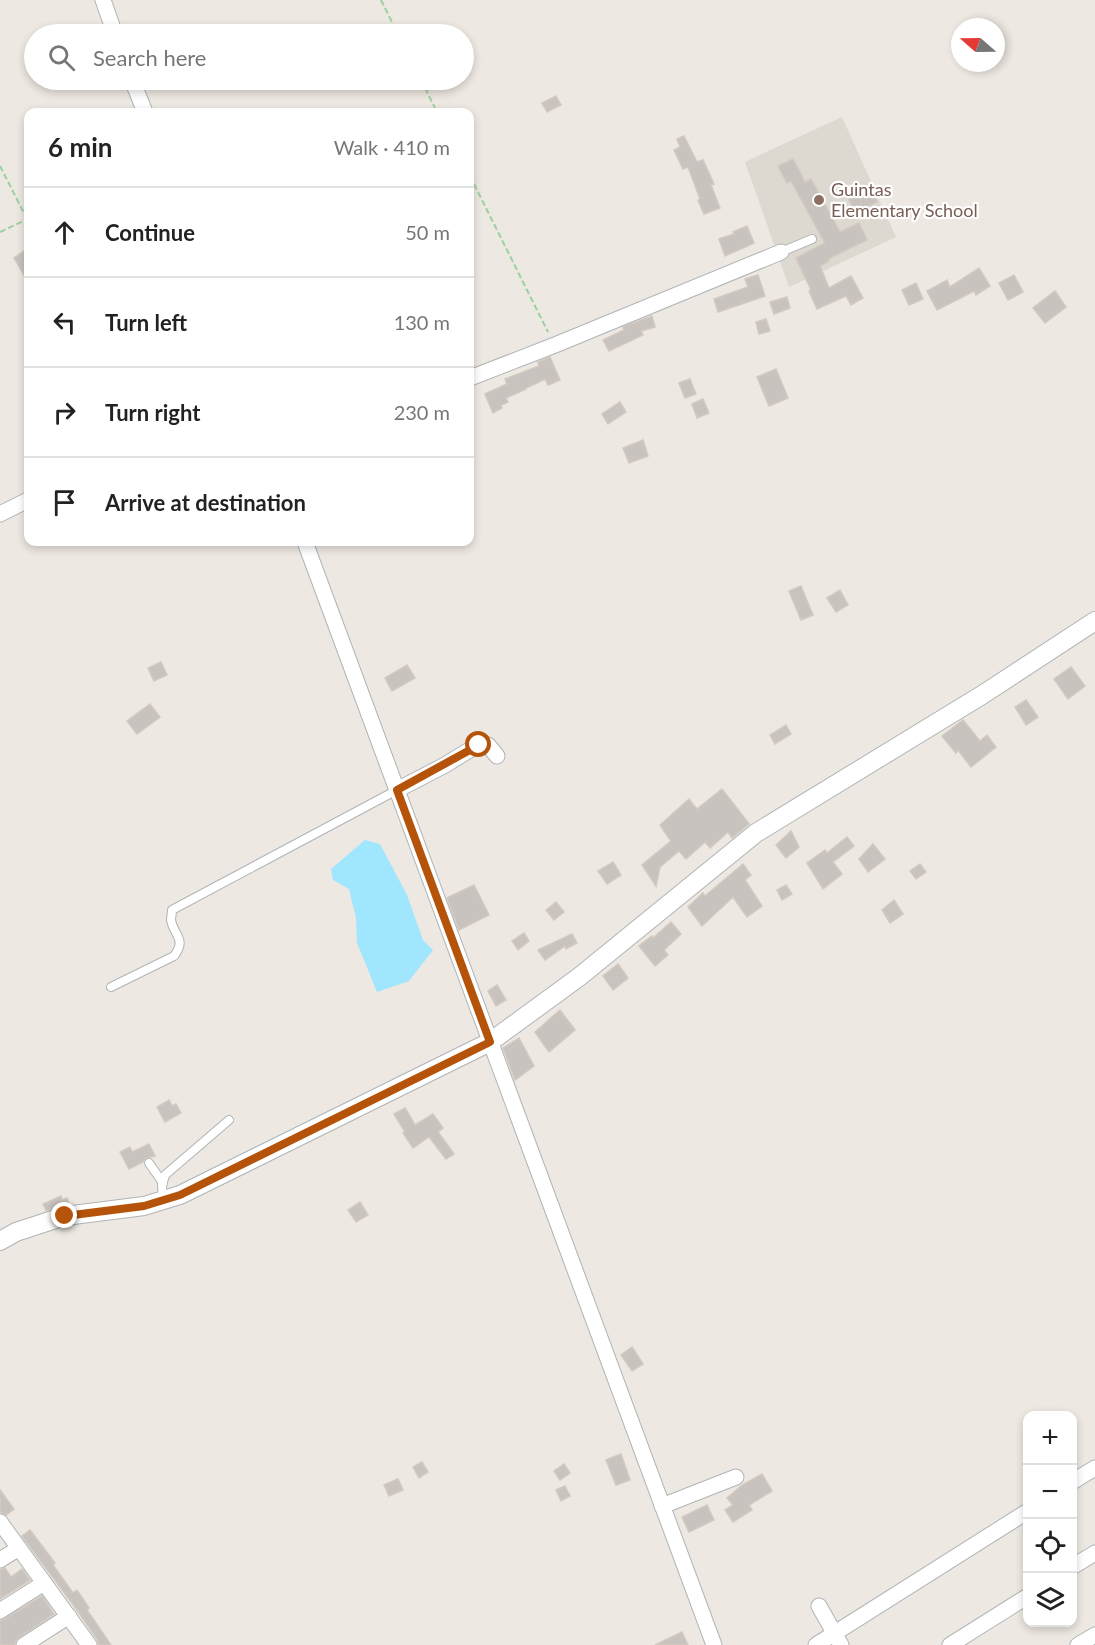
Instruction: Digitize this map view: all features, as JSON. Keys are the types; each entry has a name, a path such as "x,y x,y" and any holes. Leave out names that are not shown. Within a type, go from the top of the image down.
{"street":[{"path":"103,0 112,24"},
{"path":"136,90 143,108"},
{"path":"474,376 782,252"},
{"path":"0,514 24,502"},
{"path":"306,546 714,1645"},
{"path":"0,1240 16,1232 65,1216 144,1206 163,1191 180,1195 490,1042 579,977 756,833 982,695 1095,621"},
{"path":"397,790 479,745 488,746 496,756"},
{"path":"1077,1479 1095,1468"},
{"path":"662,1506 736,1477"},
{"path":"816,1645 838,1640 1023,1514"},
{"path":"0,1522 89,1645"},
{"path":"0,1560 19,1548"},
{"path":"1077,1564 1095,1553"},
{"path":"0,1611 44,1583"},
{"path":"950,1645 1023,1599"},
{"path":"819,1606 838,1640"},
{"path":"24,1645 69,1616"},
{"path":"1078,1645 1095,1635"}],"lane":[{"path":"782,252 812,239"},
{"path":"111,987 174,956 179,950 180,939 171,920 172,910 397,790"},
{"path":"163,1191 165,1175 229,1120"},
{"path":"149,1163 163,1191"}],"path":[{"path":"381,0 393,24"},
{"path":"426,90 435,108"},
{"path":"0,166 24,211"},
{"path":"474,184 555,345"},
{"path":"0,232 24,221"}],"shaded area":[{"name":"Guintas Elementary School","path":"842,117 896,237 789,287 745,162"}],"water":[{"path":"365,840 380,844 407,895 423,940 433,950 409,981 377,992 357,943 356,918 349,889 333,880 331,869"}],"building":[{"path":"556,96 561,105 547,112 542,103"},
{"path":"684,136 697,162 703,160 714,184 711,185 720,208 704,214 688,167 683,169 674,150 680,147 677,139"},
{"path":"793,159 805,182 811,179 840,232 859,223 867,240 828,259 829,261 820,266 829,288 851,276 863,298 851,305 846,296 817,309 809,291 811,290 796,258 825,243 791,181 787,183 778,166"},
{"path":"869,186 877,202 855,213 848,197"},
{"path":"747,226 754,243 725,256 719,239"},
{"path":"24,251 24,275 14,258"},
{"path":"979,268 990,286 976,295 974,291 937,310 927,291 947,280 950,287"},
{"path":"758,275 765,296 718,312 714,299 748,287 745,279"},
{"path":"1014,275 1023,292 1008,300 999,283"},
{"path":"916,283 923,299 909,305 902,290"},
{"path":"1055,291 1066,307 1045,323 1033,308"},
{"path":"787,297 790,308 774,314 770,302"},
{"path":"652,316 655,327 641,331 643,335 609,351 603,340 624,330 623,327"},
{"path":"766,319 770,331 759,334 756,322"},
{"path":"550,357 560,380 548,385 545,379 526,388 506,398 508,402 493,413 485,394 507,384 505,379 539,366 538,362"},
{"path":"776,369 788,398 769,406 757,377"},
{"path":"690,379 696,394 685,398 679,383"},
{"path":"703,399 709,413 697,418 692,404"},
{"path":"620,402 626,412 608,424 602,414"},
{"path":"643,440 648,456 629,463 623,448"},
{"path":"801,586 813,615 801,620 789,591"},
{"path":"840,590 848,605 836,612 827,598"},
{"path":"161,662 167,675 154,681 148,668"},
{"path":"407,665 415,678 392,691 385,678"},
{"path":"1071,667 1085,686 1068,699 1054,679"},
{"path":"1026,700 1038,717 1026,725 1015,707"},
{"path":"150,704 160,717 137,734 127,721"},
{"path":"963,720 980,741 987,735 996,747 971,767 958,750 956,753 942,736"},
{"path":"786,725 791,734 775,744 770,735"},
{"path":"722,789 749,824 732,838 728,832 710,848 705,842 686,859 679,851 660,867 656,886 642,865 671,841 660,825 689,799 697,809"},
{"path":"791,831 799,847 786,858 776,845"},
{"path":"847,837 854,846 833,862 842,874 823,889 807,863 825,850 827,853"},
{"path":"873,844 885,859 868,872 859,859"},
{"path":"613,862 621,875 607,884 598,871"},
{"path":"743,864 751,875 745,880 762,906 747,917 733,897 702,926 688,907 703,893 705,896"},
{"path":"920,864 926,872 916,879 910,871"},
{"path":"474,885 489,915 459,930 447,898"},
{"path":"786,885 792,894 782,900 777,890"},
{"path":"894,900 903,914 890,923 882,910"},
{"path":"556,902 564,912 554,920 546,910"},
{"path":"671,922 681,934 664,950 668,955 655,966 639,946 652,936 653,938"},
{"path":"524,933 529,941 518,950 512,941"},
{"path":"572,934 577,943 566,949 565,946 545,960 538,950"},
{"path":"618,964 628,978 613,990 603,976"},
{"path":"497,985 506,1000 496,1006 488,991"},
{"path":"560,1010 575,1030 549,1052 535,1032"},
{"path":"519,1038 534,1066 515,1080 503,1048"},
{"path":"169,1100 172,1106 176,1104 181,1113 165,1122 157,1107"},
{"path":"405,1108 415,1125 433,1114 443,1128 438,1132 454,1154 446,1159 429,1137 413,1148 394,1114"},
{"path":"149,1144 155,1156 146,1158 129,1169 120,1152 130,1147 132,1152"},
{"path":"61,1196 62,1200 67,1198 69,1204 46,1210 43,1204"},
{"path":"360,1202 368,1215 356,1222 348,1210"},
{"path":"632,1347 643,1364 632,1371 621,1355"},
{"path":"621,1454 630,1480 616,1485 606,1460"},
{"path":"422,1462 428,1472 419,1478 413,1467"},
{"path":"564,1464 570,1473 560,1480 554,1471"},
{"path":"762,1474 772,1491 749,1505 752,1510 733,1522 725,1510 733,1505 727,1498 742,1485"},
{"path":"398,1479 403,1490 389,1496 384,1485"},
{"path":"565,1486 570,1496 561,1501 556,1490"},
{"path":"0,1490 14,1509 6,1515 0,1512"},
{"path":"707,1505 714,1520 689,1532 682,1517"},
{"path":"30,1530 55,1563 53,1565 73,1593 77,1590 89,1608 87,1610 111,1645 99,1645 77,1610 22,1536"},
{"path":"5,1568 11,1577 22,1569 30,1580 0,1599 0,1570"},
{"path":"42,1596 54,1614 19,1637 14,1645 0,1645 0,1621"},
{"path":"682,1632 688,1645 655,1645"}],"place":[{"name":"Guintas Elementary School","path":"819,200"}],"route":[{"path":"65,1216 144,1206 180,1195 490,1042 397,790 479,745"}]}
